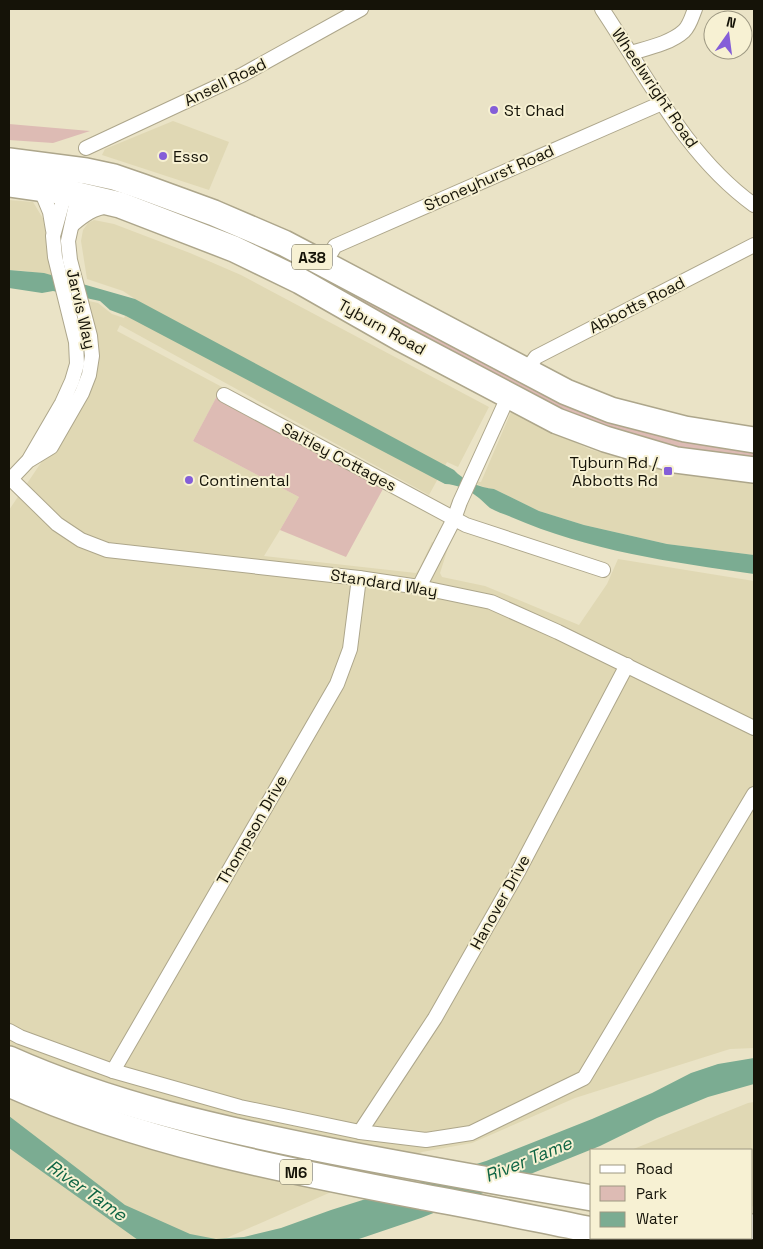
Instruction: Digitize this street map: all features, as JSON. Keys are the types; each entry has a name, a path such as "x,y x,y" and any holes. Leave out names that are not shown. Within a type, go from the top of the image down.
{"highway":[{"name":"Tyburn Road","path":"9,161 77,175 114,177 214,213 284,243 566,392 611,410 685,429 754,440"},
{"name":"Tyburn Road","path":"9,184 40,188 77,175"},
{"name":"Tyburn Road","path":"77,175 120,205 234,249 300,281 508,397 557,421 605,440 676,460 754,470"},
{"name":"M6","path":"9,1059 61,1081 131,1104 233,1132 432,1171 590,1198"},
{"name":"M6","path":"9,1084 47,1101 134,1132 221,1155 322,1178 590,1230"}],"street":[{"name":"Ansell Road","path":"77,175 242,75 361,9"},
{"name":"Wheelwright Road","path":"602,9 692,146 710,167 736,192 754,205"},
{"path":"631,53 672,39 683,32 695,9"},
{"name":"Stoneyhurst Road","path":"324,264 335,246 662,103"},
{"name":"Jarvis Way","path":"28,461 51,447 82,394 92,356 90,336 70,260 68,241 72,225 77,175"},
{"path":"53,236 77,175"},
{"path":"40,188 50,212 53,236"},
{"path":"72,225 93,209 120,205"},
{"name":"Jarvis Way","path":"10,480 28,461 62,403 77,364 76,342 55,257 53,236"},
{"name":"Abbotts Road","path":"526,371 536,357 754,245"},
{"name":"Saltley Cottages","path":"224,395 466,525 603,570"},
{"path":"418,587 454,519 508,397"},
{"name":"Standard Way","path":"10,480 57,524 81,540 107,550 359,578 418,587 491,602 627,665 754,728"},
{"name":"Thompson Drive","path":"114,1072 337,684 350,649 359,578"},
{"name":"Hanover Drive","path":"360,1132 435,1018 519,870 627,665"},
{"path":"9,1031 20,1037 114,1072 240,1107 360,1132 426,1140 471,1133 584,1078 754,794"}],"shaded area":[{"name":"Esso","path":"173,121 229,142 209,190 102,155 105,149"},
{"path":"9,200 33,202 53,235 60,277 9,270"},
{"path":"94,220 114,224 241,275 489,407 458,467 447,462 429,495 120,325 117,331 222,387 193,441 299,497 264,556 416,573 432,542 448,548 440,573 442,577 485,586 579,625 607,584 618,559 754,581 754,1048 730,1049 575,1098 472,1143 422,1152 222,1240 9,1240 9,510 51,448 89,376 80,299 98,303 112,314 124,318 135,299 123,291 87,279 81,241 83,230 88,223"},
{"path":"511,412 589,449 651,467 754,482 754,555 667,544 584,525 539,511 494,489 486,488 470,481 481,482"},
{"path":"754,1102 754,1207 753,1149 633,1149"}],"green space":[{"path":"9,124 90,131 53,143 9,140"},
{"path":"189,217 247,233 448,339 754,449 754,463 675,451 584,426 222,231"},
{"path":"217,396 384,487 346,557 280,530 299,497 193,441"}],"water":[{"path":"9,270 44,273 135,299 454,470 472,483 494,489 539,511 584,525 667,544 754,555 754,574 661,560 600,547 540,529 498,512 490,508 468,490 445,484 126,316 110,310 100,301 53,291 42,293 9,288"},
{"name":"River Tame","path":"754,1058 754,1084 708,1097 657,1118 600,1146 421,1218 356,1240 138,1240 9,1148 9,1116 125,1205 190,1234 216,1239 244,1237 281,1228 331,1210 486,1161 592,1119 652,1093 691,1073 718,1064"}],"place":[{"name":"St Chad","path":"494,110"},
{"name":"Esso","path":"163,156"},
{"name":"Tyburn Rd / Abbotts Rd","path":"668,471"},
{"name":"Continental","path":"189,480"}]}
